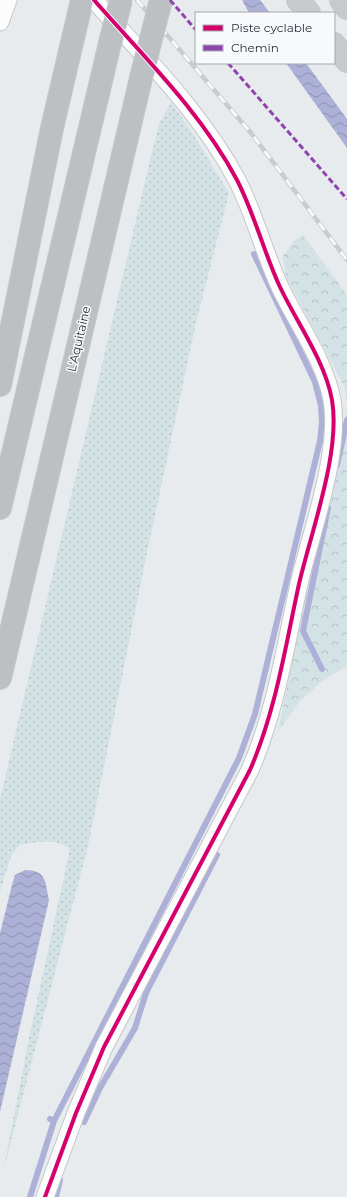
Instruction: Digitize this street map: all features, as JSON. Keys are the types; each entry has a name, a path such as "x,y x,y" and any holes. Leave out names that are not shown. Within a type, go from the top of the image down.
{"highway":[{"path":"0,508 121,0"},
{"name":"L'Aquitaine","path":"0,678 141,78 161,0"},
{"path":"298,0 308,12"},
{"path":"341,0 347,8"},
{"path":"0,385 44,162 85,3"},
{"path":"335,45 347,61"}],"street":[{"path":"0,22 8,0"},
{"path":"45,1197 76,1113 104,1047 250,770 263,740 282,670 299,584 326,476 333,421 332,400 327,381 280,287 258,227 238,182 208,134 186,104 85,3"}],"green space":[{"path":"171,102 193,134 229,193 195,327 147,553 88,846 3,1172 29,1038 70,849 59,843 53,842 39,842 20,845 11,856 0,892 0,799 151,156 159,124"},
{"path":"303,235 347,295 347,403 344,386 286,277 283,256 294,241"},
{"path":"347,406 347,666 324,680 301,700 278,731 318,535 344,427"}],"water":[{"path":"242,0 260,0 269,12 248,12"},
{"path":"287,64 307,64 347,119 347,148"},
{"path":"25,870 37,872 44,878 49,900 0,1112 0,933 15,875"}],"waterway":[{"path":"54,1121 239,758 255,714 320,441 322,422 321,406 315,382 254,254"},
{"path":"337,465 347,420"},
{"path":"322,669 303,631 328,508"},
{"path":"84,1122 100,1088 135,1028 146,993 217,855"},
{"path":"30,1197 54,1121 50,1119"},
{"path":"56,1197 60,1180"}],"railway":[{"path":"137,0 251,133 347,260"}],"marked path":[{"path":"170,0 195,29"},
{"path":"229,64 347,199"}],"cycle path":[{"path":"45,1197 76,1113 104,1047 250,770 259,747 273,702 299,584 329,467 334,421 332,400 323,371 310,342 280,287 243,193 223,155 171,86 94,0"}]}
